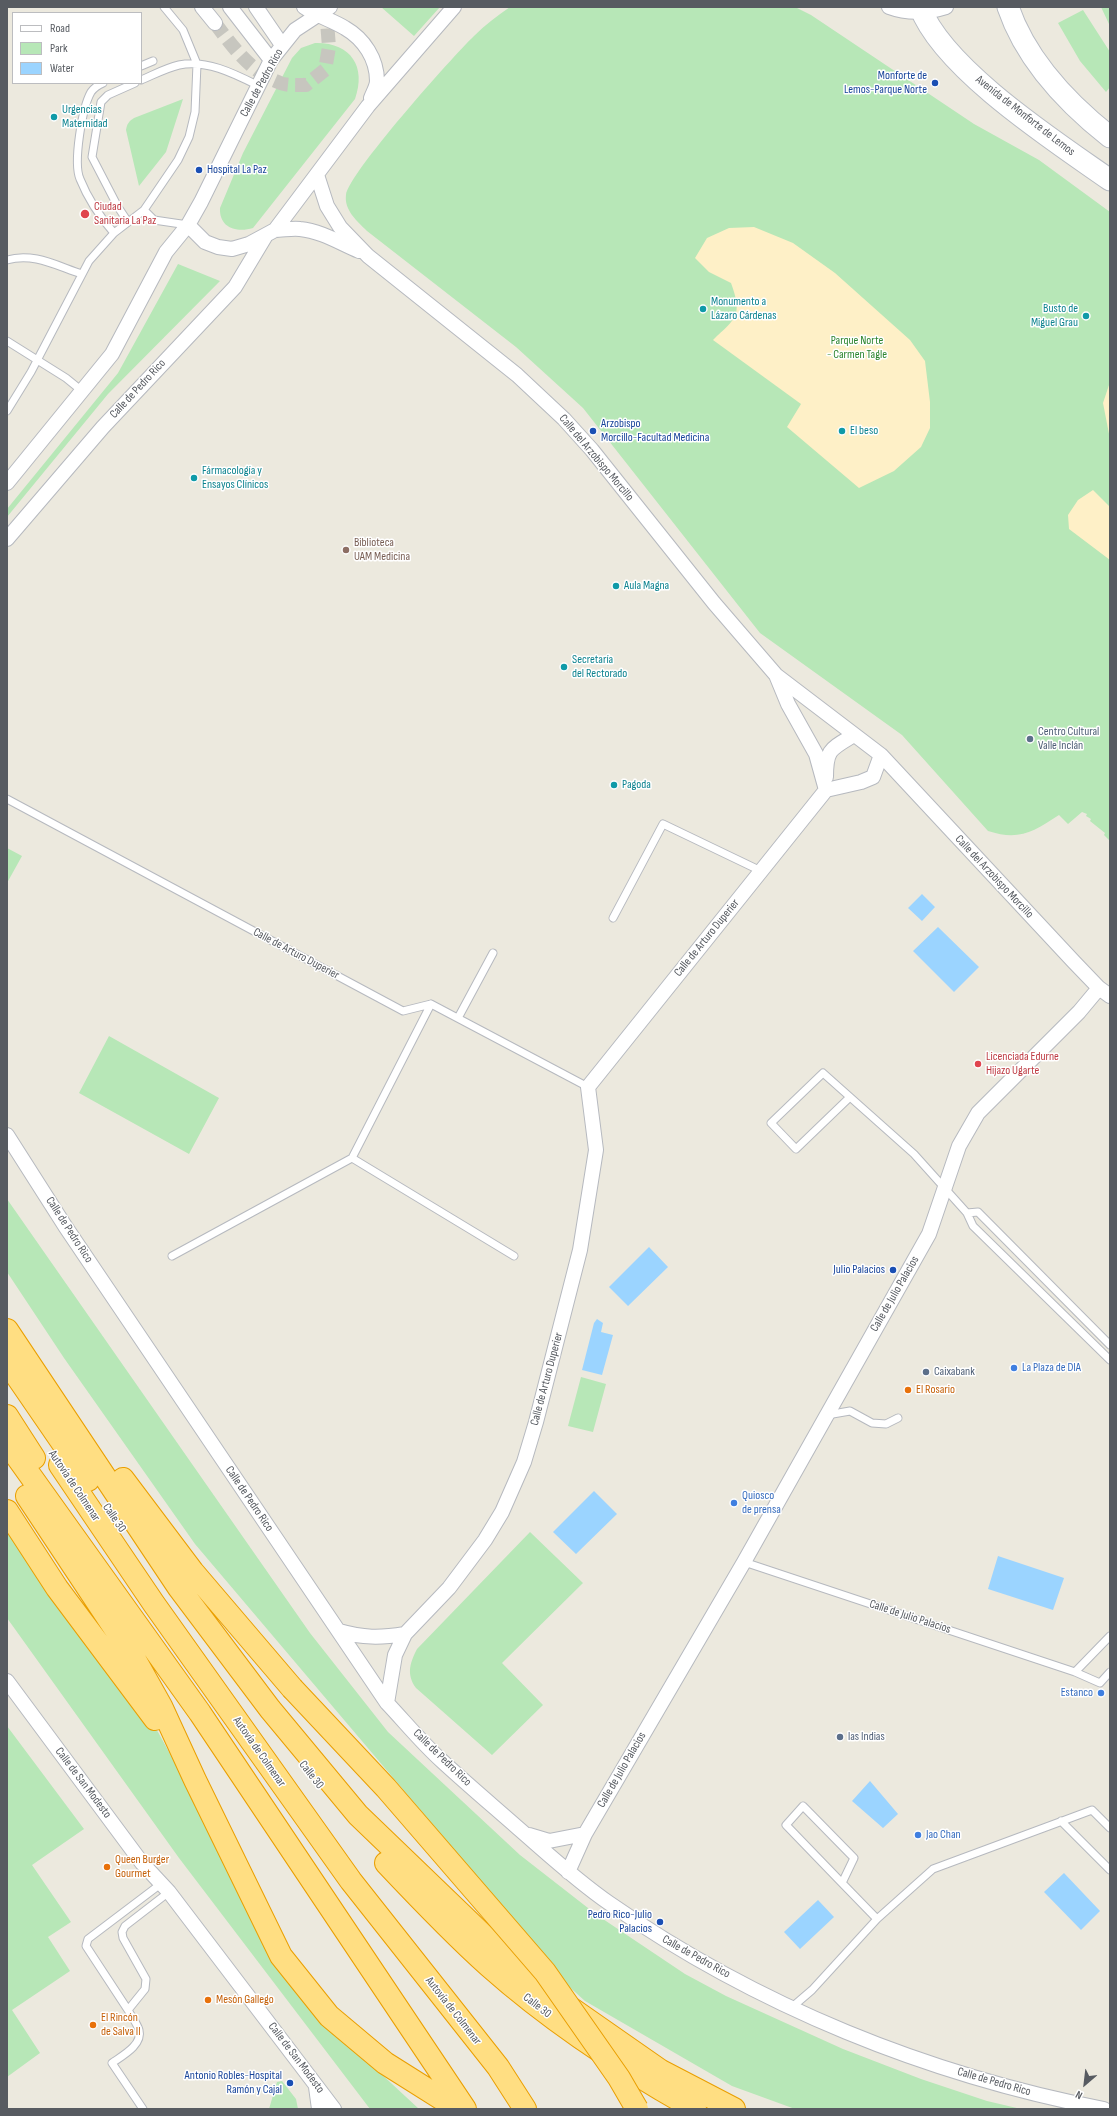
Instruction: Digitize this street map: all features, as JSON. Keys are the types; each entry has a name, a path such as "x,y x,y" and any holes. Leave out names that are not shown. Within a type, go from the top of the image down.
{"highway":[{"path":"7,1320 111,1464 193,1572 292,1688 386,1788 545,1972 619,2078 637,2109"},
{"path":"7,1330 179,1588 270,1709 358,1815 489,1941 565,2004 661,2071 734,2109"},
{"name":"Calle 30","path":"7,1362 166,1596 258,1714 292,1751 351,1827 460,1939 516,1989 623,2068 695,2109"},
{"name":"Autovía de Colmenar","path":"7,1384 154,1604 337,1862 498,2067 525,2109"},
{"path":"7,1416 61,1501 154,1633 200,1713"},
{"path":"7,1444 200,1713 430,2054 465,2109"},
{"path":"7,1465 133,1656 162,1706 195,1780 281,1956 328,2016 385,2063 458,2109"},
{"path":"7,1511 57,1588 151,1713 195,1780"}],"street":[{"path":"202,7 216,23"},
{"path":"230,7 271,60"},
{"path":"256,7 282,45"},
{"path":"304,7 316,15"},
{"name":"Calle de Pedro Rico","path":"7,483 112,354 166,252 188,225 201,202 271,60 295,30 330,7"},
{"name":"Calle de Pedro Rico","path":"7,539 103,427 235,287 270,234 318,175 368,106 454,7"},
{"path":"889,7 903,11 946,7"},
{"path":"1008,7 1023,41 1039,66 1075,107 1110,137"},
{"name":"Avenida de Monforte de Lemos","path":"921,10 941,41 975,78 1002,101 1110,180"},
{"name":"Calle de Pedro Rico","path":"316,15 346,28 366,46 374,63 377,82 368,106"},
{"name":"Calle del Arzobispo Morcillo","path":"318,175 327,206 340,227 368,256 511,370 564,419 592,450 714,603 776,675 881,755 1105,992"},
{"path":"188,225 205,242 218,247 232,249 270,234"},
{"name":"Calle del Arzobispo Morcillo","path":"270,234 300,229 323,235 368,256"},
{"name":"Calle del Arzobispo Morcillo","path":"776,675 788,704 816,754 826,790"},
{"path":"854,734 832,748 826,760 826,790 861,782 873,777 881,755"},
{"name":"Calle de Arturo Duperier","path":"387,1703 395,1655 405,1634 449,1588 485,1540 502,1512 524,1462 536,1422 580,1250 596,1150 588,1087 826,790"},
{"name":"Calle de Julio Palacios","path":"568,1872 585,1834 744,1562 929,1234 959,1146 978,1113 1079,1012 1105,992"},
{"name":"Calle de Pedro Rico","path":"7,1134 65,1226 387,1703 441,1760 568,1872 607,1902 676,1948 791,2008 885,2047 968,2076 1073,2103 1104,2109"},
{"path":"339,1631 356,1636 379,1638 405,1634"},
{"name":"Calle de San Modesto","path":"7,1681 142,1863 166,1887 334,2109"},
{"path":"525,1834 549,1841 585,1834"},
{"path":"316,2084 319,2109"}],"lane":[{"path":"7,411 95,252 114,233 144,210 178,160 189,137 195,112 197,64 183,30 164,7"},
{"path":"142,66 153,61"},
{"path":"142,80 179,65 197,64 219,68 258,86"},
{"path":"102,84 92,91 86,104 76,162 79,178 88,197 103,221 114,233"},
{"path":"128,222 118,207 92,157 101,102 108,95 133,84"},
{"path":"144,210 154,220 188,225"},
{"path":"7,260 19,256 44,260 82,274"},
{"path":"7,341 66,378 82,391"},
{"name":"Calle de Arturo Duperier","path":"7,799 403,1011 431,1004"},
{"path":"613,918 663,824 761,871"},
{"path":"458,1018 493,953"},
{"path":"172,1256 352,1158 431,1004 588,1087"},
{"path":"850,1098 796,1149 771,1123 823,1073 914,1154 945,1190 968,1213 973,1226 1110,1360"},
{"path":"352,1158 514,1256"},
{"path":"968,1213 978,1212 1110,1345"},
{"path":"826,1416 850,1411 872,1423 886,1424 898,1418"},
{"name":"Calle de Julio Palacios","path":"744,1562 1075,1672 1100,1683 1110,1672"},
{"path":"1075,1672 1110,1636"},
{"path":"842,1882 854,1858 803,1806 786,1825 877,1919"},
{"path":"791,2008 812,1990 877,1919 933,1869 1092,1810 1110,1828"},
{"path":"1061,1821 1110,1870"},
{"path":"143,2109 112,2064 135,2046 140,2031 86,1946 87,1942 166,1887"},
{"path":"128,2010 145,1989 146,1979 122,1932 125,1926 166,1887"}],"green space":[{"path":"381,7 440,7 414,36"},
{"name":"Parque Norte - Carmen Tagle","path":"510,7 795,7 811,15 974,124 1039,160 1110,212 1110,841 1104,835 1105,833 1090,821 1091,819 1086,816 1087,814 1082,812 1068,824 1059,815 1033,830 1017,835 999,834 988,831 902,735 760,633 583,408 516,347 367,231 352,215 347,206 346,195 351,183 364,164 403,115 463,48 482,28"},
{"path":"1101,7 1110,7 1110,25 1109,24"},
{"path":"1083,10 1110,52 1110,87 1106,92 1080,61 1058,23"},
{"path":"315,43 338,47 353,58 359,76 355,99 253,228 241,230 230,227 222,220 220,208 243,153 292,58 301,48"},
{"path":"183,99 166,152 139,186 126,130 128,124 134,118"},
{"path":"178,264 220,281 108,394 7,517 7,509 118,373"},
{"path":"7,848 22,856 7,883"},
{"path":"109,1036 219,1098 189,1154 79,1093"},
{"path":"7,1199 310,1633 388,1732 520,1855 597,1915 685,1974 726,1996 843,2049 921,2079 987,2101 1021,2109 795,2109 732,2086 585,2001 463,1891 478,1878 195,1544 64,1358 7,1272"},
{"path":"581,1377 606,1384 593,1432 568,1426"},
{"path":"7,1528 158,1732 210,1827 336,2032 419,2109 370,2109 179,1858 7,1618"},
{"path":"530,1532 583,1583 502,1663 543,1705 492,1755 416,1688 411,1678 410,1668 412,1659 417,1649"},
{"path":"7,1726 84,1829 32,1865 71,1922 48,1937 70,1971 12,2010 40,2053 7,2077"},
{"path":"282,2081 296,2099 298,2109 269,2109 277,2082"}],"sand":[{"path":"754,227 793,243 835,273 910,340 925,361 930,402 930,428 921,447 894,471 859,488 787,427 801,404 713,340 735,316 737,310 735,294 731,283 709,272 695,258 707,238 729,228"},
{"path":"1110,382 1110,439 1103,403"},
{"path":"1093,490 1110,507 1110,560 1069,529 1068,515 1078,500"}],"water":[{"path":"922,894 935,907 922,921 908,908"},
{"path":"938,927 979,967 954,992 913,951"},
{"path":"649,1247 668,1267 628,1306 609,1287"},
{"path":"597,1319 603,1323 601,1332 613,1335 602,1375 582,1370 594,1323"},
{"path":"594,1491 617,1514 576,1554 553,1532"},
{"path":"998,1556 1064,1578 1053,1610 988,1589"},
{"path":"870,1781 898,1814 883,1828 852,1801"},
{"path":"1064,1873 1100,1911 1081,1930 1044,1892"},
{"path":"818,1900 834,1917 800,1949 784,1932"}],"tunnel":[{"path":"215,23 235,49 250,65 268,77 281,83 306,85 325,70 329,47 326,9"}],"place":[{"name":"Monforte de Lemos-Parque Norte","path":"935,83"},
{"name":"Urgencias Maternidad","path":"54,117"},
{"name":"Hospital La Paz","path":"199,170"},
{"name":"Ciudad Sanitaria La Paz","path":"85,214"},
{"name":"Monumento a Lázaro Cárdenas","path":"703,309"},
{"name":"Busto de Miguel Grau","path":"1086,316"},
{"name":"Arzobispo Morcillo-Facultad Medicina","path":"593,431"},
{"name":"El beso","path":"842,431"},
{"name":"Fármacología y Ensayos Clínicos","path":"194,478"},
{"name":"Biblioteca UAM Medicina","path":"346,550"},
{"name":"Aula Magna","path":"616,586"},
{"name":"Secretaría del Rectorado","path":"564,667"},
{"name":"Centro Cultural Valle Inclán","path":"1030,739"},
{"name":"Pagoda","path":"614,785"},
{"name":"Licenciada Edurne Hijazo Ugarte","path":"978,1064"},
{"name":"Julio Palacios","path":"893,1270"},
{"name":"La Plaza de DIA","path":"1014,1368"},
{"name":"Caixabank","path":"926,1372"},
{"name":"El Rosario","path":"908,1390"},
{"name":"Quiosco de prensa","path":"734,1503"},
{"name":"Estanco","path":"1101,1693"},
{"name":"las Indias","path":"840,1737"},
{"name":"Jao Chan","path":"918,1835"},
{"name":"Queen Burger Gourmet","path":"107,1867"},
{"name":"Pedro Rico-Julio Palacios","path":"660,1922"},
{"name":"Mesón Gallego","path":"208,2000"},
{"name":"El Rincón de Salva II","path":"93,2025"},
{"name":"Antonio Robles-Hospital Ramón y Cajal","path":"290,2083"}]}
